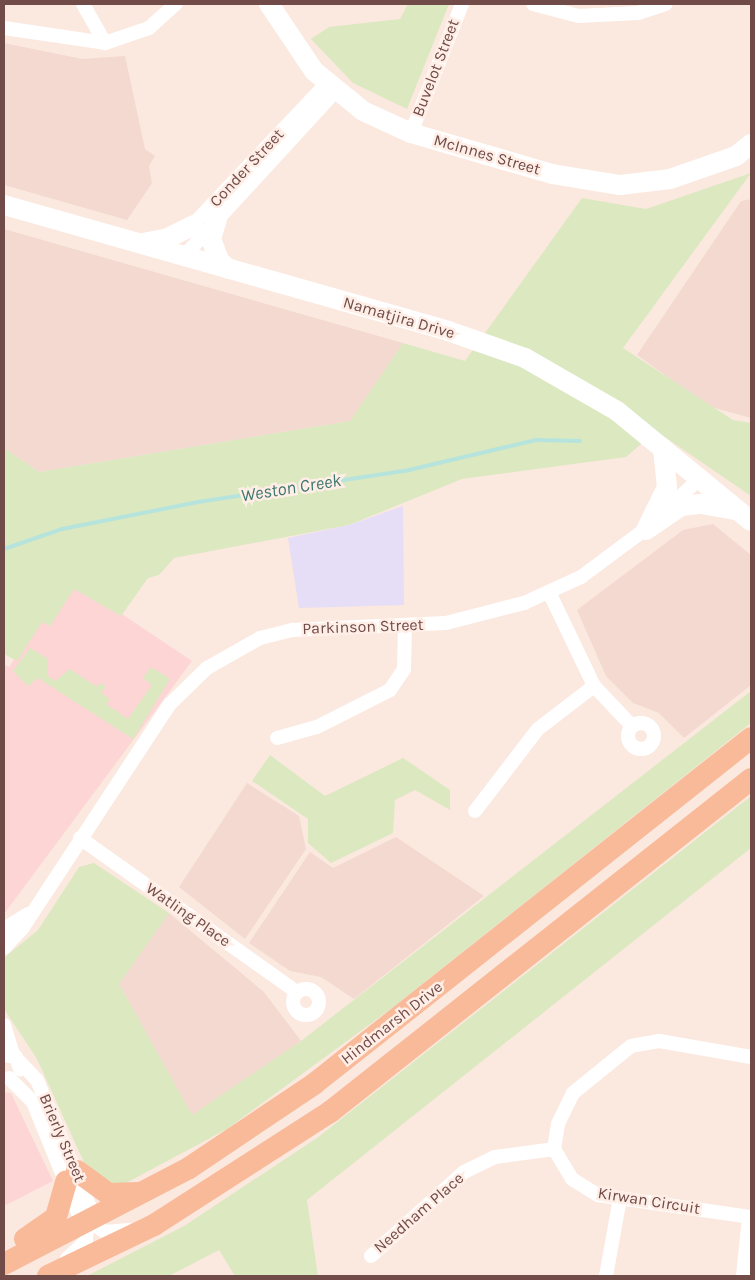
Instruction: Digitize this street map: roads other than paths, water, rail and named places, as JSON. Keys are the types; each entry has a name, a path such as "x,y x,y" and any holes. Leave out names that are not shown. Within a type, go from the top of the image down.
{"main road":[{"name":"McInnes Street","path":"269,4 294,46 330,88 363,111 411,133 552,174 620,186 695,173 751,144"},
{"name":"Namatjira Drive","path":"4,205 488,344 567,380 588,392 662,448 745,515"},
{"path":"217,219 211,239 220,262 228,269"},
{"path":"141,243 168,238 193,225"},
{"path":"646,530 667,487 662,448"},
{"path":"646,530 681,506 701,504 745,515"},
{"name":"Hindmarsh Drive","path":"4,1264 144,1192 314,1084 751,738"},
{"name":"Hindmarsh Drive","path":"48,1276 154,1225 330,1112 751,779"},
{"path":"4,1248 50,1224 60,1210 71,1176 112,1195 144,1192"}],"street":[{"path":"83,4 105,43"},
{"path":"4,28 105,43 149,28 176,4"},
{"name":"Buvelot Street","path":"411,133 462,4"},
{"path":"533,4 578,16 638,12 666,4"},
{"name":"Conder Street","path":"176,254 217,219 330,88"},
{"name":"Conder Street","path":"176,254 193,225 330,88"},
{"name":"Parkinson Street","path":"4,948 22,929 28,914 170,704 207,668 260,638 292,630 446,623 549,592 581,577 646,530 699,479"},
{"path":"549,592 594,686 632,726"},
{"path":"277,738 317,727 390,690 404,668 405,626"},
{"path":"474,811 538,729 594,686"},
{"name":"Watling Place","path":"80,838 297,992"},
{"name":"Parkinson Street","path":"4,929 28,914"},
{"name":"Brierly Street","path":"4,1024 12,1057 38,1080 71,1176 78,1213 111,1234 154,1225"},
{"path":"554,1149 558,1124 574,1093 631,1046 659,1041 751,1057"},
{"path":"5,1078 18,1073 12,1057"},
{"name":"Brierly Street","path":"5,1078 33,1102 71,1176"},
{"name":"Kirwan Circuit","path":"554,1149 565,1172 580,1186 620,1198 750,1217"},
{"name":"Needham Place","path":"371,1256 464,1172 495,1157 554,1149"},
{"path":"606,1276 620,1198"},
{"path":"743,1276 750,1217"},
{"path":"39,1276 76,1254 86,1241 90,1221"}],"waterway":[{"name":"Weston Creek","path":"4,549 62,529 198,502 409,470 536,440 580,441"}]}
